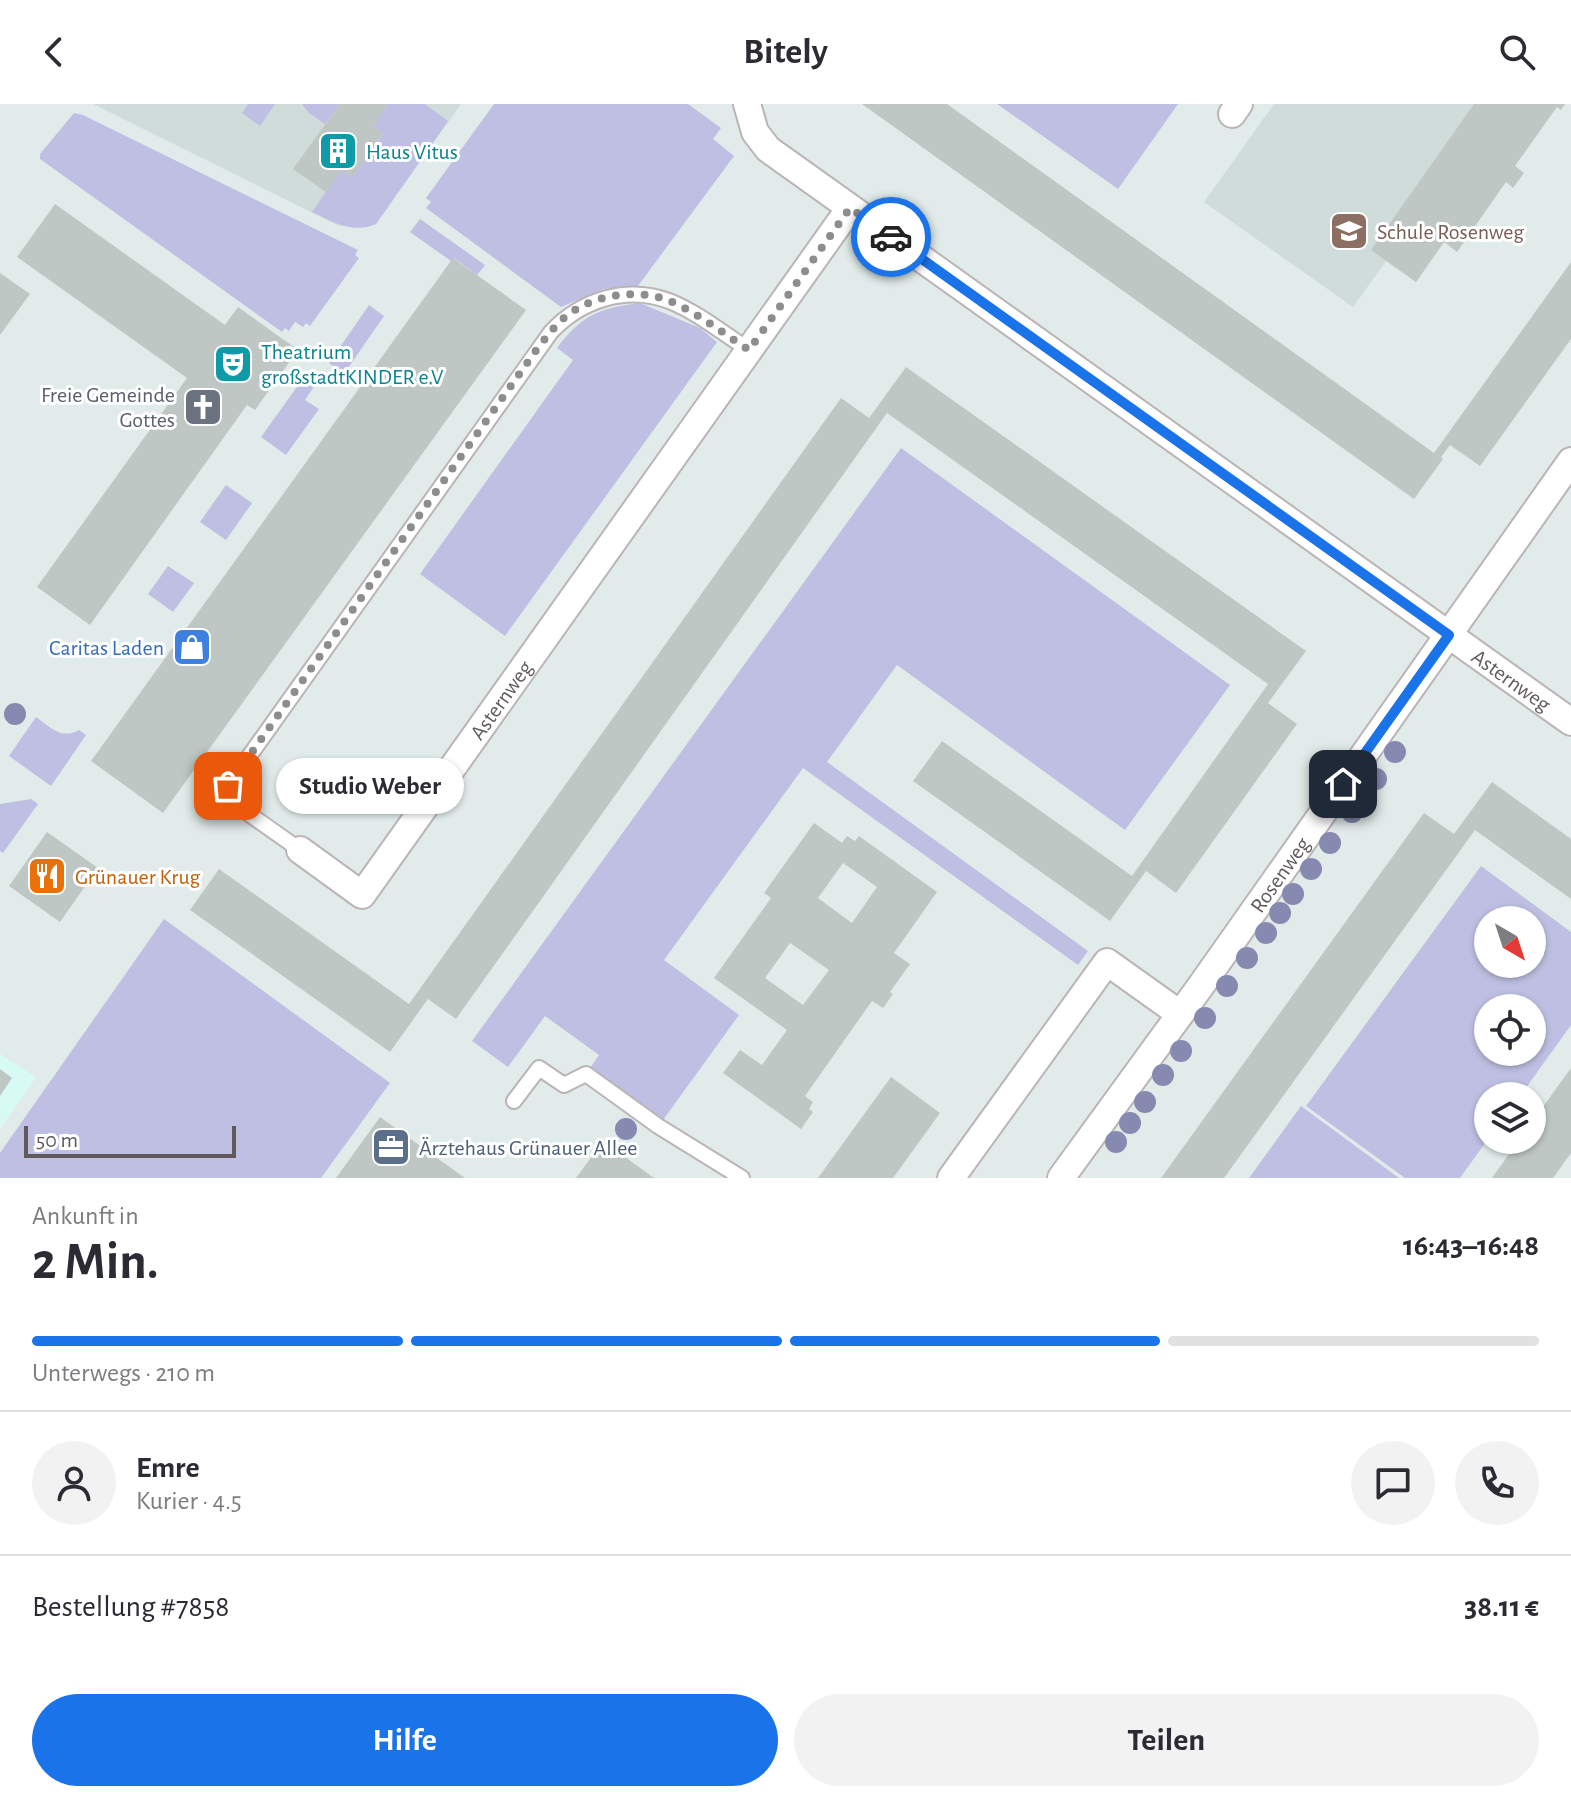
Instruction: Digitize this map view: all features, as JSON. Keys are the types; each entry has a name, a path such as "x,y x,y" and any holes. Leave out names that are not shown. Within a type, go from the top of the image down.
{"street":[{"path":"747,104 750,120 761,142 850,208"},
{"name":"Asternweg","path":"300,850 362,895 850,208 1571,722"},
{"name":"Rosenweg","path":"1061,1178 1571,461"},
{"path":"951,1178 1107,962 1180,1014"}],"lane":[{"name":"Asternweg","path":"300,850 235,804 226,793 228,786 551,332 566,316 586,304 607,297 640,294 670,301 749,350"},
{"path":"514,1101 539,1068 564,1085 586,1074 658,1126 742,1178"}],"shaded area":[{"path":"93,104 461,104 376,224 358,228 337,225"},
{"path":"248,104 275,104 260,126 242,113"},
{"path":"302,104 340,104 325,124"},
{"path":"388,104 425,104 448,121 376,224 351,227 312,212 341,170 352,177 383,134 373,126"},
{"path":"494,104 688,104 721,128 713,139 734,156 638,286 604,289 561,307 426,208 431,202 426,198"},
{"path":"997,104 1178,104 1118,189"},
{"name":"Schule Rosenweg","path":"1274,104 1542,104 1416,282 1386,261 1353,307 1204,202"},
{"path":"74,113 358,250 355,255 359,258 310,326 306,323 303,327 295,322 289,331 285,328 282,332 40,159 40,154"},
{"path":"420,219 485,265 477,275 410,232"},
{"path":"640,303 700,328 717,342 505,636 420,574 573,360 557,348 592,315"},
{"path":"369,305 384,316 344,374 329,363"},
{"path":"304,377 315,385 305,400 319,409 286,455 261,437"},
{"path":"901,448 1230,685 1125,830 897,665 827,762 1088,951 1078,965 803,768 664,960 739,1015 658,1127 586,1074 599,1055 545,1016 508,1067 472,1041"},
{"path":"226,485 252,503 226,540 200,522"},
{"path":"168,566 194,583 173,612 148,594"},
{"path":"36,717 61,733 79,730 86,735 51,786 9,756"},
{"path":"31,799 38,804 3,853 0,851 0,804"},
{"path":"1481,866 1536,906 1474,906 1474,978 1546,978 1546,914 1571,932 1571,1025 1546,1060 1546,994 1474,994 1474,1066 1542,1066 1530,1082 1474,1082 1474,1154 1477,1154 1460,1178 1405,1178 1306,1106"},
{"path":"164,919 390,1083 321,1178 0,1178 0,1153"},
{"path":"0,1054 36,1077 0,1129"},
{"path":"1301,1106 1399,1178 1249,1178"}],"building":[{"name":"Haus Vitus","path":"340,104 388,104 373,126 383,133 352,178 341,170 326,192 293,169"},
{"path":"862,104 947,104 1434,453 1571,262 1571,339 1480,466 1450,445 1414,499"},
{"path":"1474,104 1565,104 1561,110 1557,107 1515,166 1524,173 1513,188 1506,182 1457,252 1444,242 1416,282 1371,250"},
{"path":"55,204 225,325 238,307 298,350 255,410 247,405 90,625 37,587 187,378 17,257"},
{"path":"453,258 526,310 163,813 91,761"},
{"path":"0,273 30,294 0,335"},
{"path":"906,367 1306,651 1268,703 1297,724 1176,893 1146,871 1110,921 913,781 942,741 1132,876 1268,684 887,413 456,1019 428,999 390,1052 190,910 219,869 409,1004 841,398 869,418"},
{"path":"1492,782 1571,839 1571,899 1475,830 1224,1178 1161,1178 1424,813 1454,834"},
{"path":"814,823 842,843 847,836 855,841 859,836 937,892 894,953 910,964 890,992 893,994 883,1008 872,1001 805,1096 813,1102 809,1109 813,1112 801,1129 723,1073 740,1050 762,1065 787,1030 714,978 771,898 764,893","holes":["843,863 877,887 852,923 818,898","790,943 829,970 803,1005 765,978"]},
{"path":"47,832 98,868 60,922 9,886"},
{"path":"1571,1068 1571,1153 1553,1178 1492,1178 1509,1154 1546,1154 1546,1103"},
{"path":"0,1069 12,1078 0,1096"},
{"path":"891,1077 940,1113 893,1178 818,1178"},
{"name":"Ärztehaus Grünauer Allee","path":"380,1117 465,1178 336,1178"},
{"path":"603,1141 654,1178 576,1178"}],"way so far":[{"path":"228,786 537,349 566,316 586,304 607,297 640,294 670,301 749,350 850,208 891,237"}],"place":[{"name":"Haus Vitus","path":"338,151"},
{"name":"Schule Rosenweg","path":"1349,231"},
{"name":"Theatrium großstadtKINDER e.V","path":"233,364"},
{"name":"Freie Gemeinde Gottes","path":"203,407"},
{"name":"Caritas Laden","path":"192,647"},
{"name":"Studio Weber","path":"228,786"},
{"name":"Grünauer Krug","path":"47,876"},
{"name":"Ärztehaus Grünauer Allee","path":"391,1147"}],"route":[{"path":"891,237 1449,635 1343,784"}]}
